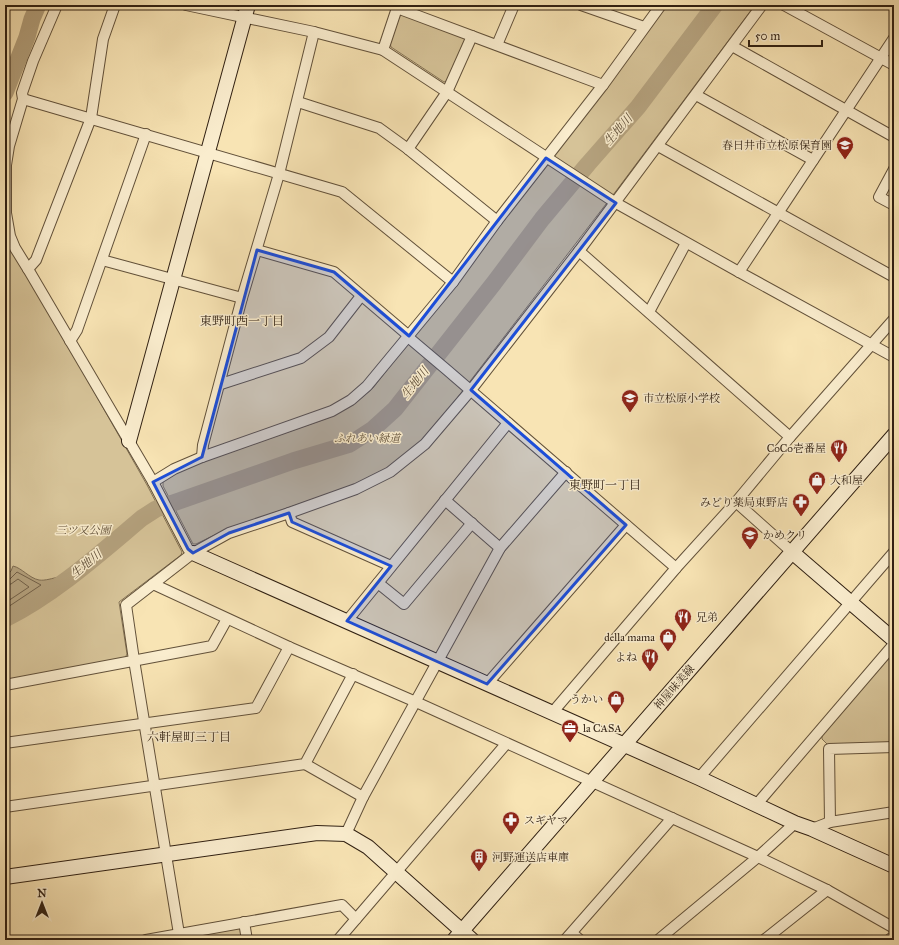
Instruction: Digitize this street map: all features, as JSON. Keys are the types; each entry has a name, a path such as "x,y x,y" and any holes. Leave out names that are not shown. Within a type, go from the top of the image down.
{"street":[{"path":"57,5 33,61 22,93 23,99 9,146 6,165 6,213 10,236 15,248 153,482 191,551 757,804 795,823 812,829 894,866"},
{"path":"28,269 36,260 91,118 103,39 115,5"},
{"path":"186,5 247,11 314,32 383,50 613,201 686,243 894,357"},
{"path":"497,45 514,5"},
{"path":"581,5 644,27"},
{"path":"153,482 174,469 202,457 332,411 351,400 367,386 453,282 497,221 548,159 660,5"},
{"path":"179,937 126,605 191,551 229,533 356,489 390,472 425,444 470,390 579,251 613,201 658,146 762,5"},
{"path":"784,5 894,65"},
{"path":"383,50 398,6 472,36 603,85"},
{"path":"129,441 247,11"},
{"path":"202,457 242,298 279,174 298,102 314,32"},
{"path":"408,149 447,92 472,36"},
{"path":"739,272 894,38"},
{"path":"732,46 894,137"},
{"path":"696,94 813,160"},
{"path":"23,99 342,192 453,282"},
{"path":"298,102 379,128 408,149 497,221"},
{"path":"70,341 77,330 146,134"},
{"path":"658,146 894,277"},
{"path":"894,170 880,197 894,205"},
{"path":"649,312 686,243"},
{"path":"257,250 334,272 676,568"},
{"path":"579,251 790,436"},
{"path":"102,260 242,298"},
{"path":"221,384 301,358 329,337 361,296"},
{"path":"552,713 676,568 736,502 790,436 894,319"},
{"path":"347,621 508,423"},
{"name":"神屋味美線","path":"463,937 591,782 894,435"},
{"path":"346,834 363,797 500,548 566,472"},
{"path":"445,500 500,548"},
{"path":"736,502 894,640"},
{"path":"289,513 292,522 392,566"},
{"path":"378,583 404,604 472,523"},
{"path":"487,684 626,525"},
{"path":"699,778 894,552"},
{"path":"153,584 289,647 416,702 506,744 758,856 827,890 894,928"},
{"path":"5,685 212,646 227,619"},
{"path":"757,804 894,644"},
{"path":"5,743 256,708 289,647"},
{"path":"305,764 353,674"},
{"path":"815,736 829,749 894,747"},
{"path":"338,940 506,744"},
{"path":"829,749 830,822"},
{"path":"5,807 305,764 363,797"},
{"path":"812,829 830,822 894,812"},
{"path":"580,940 568,936 672,818"},
{"path":"658,940 795,823"},
{"path":"5,877 317,833 346,834 368,847 463,937"},
{"path":"764,940 827,890"},
{"path":"146,940 179,937 244,922 342,905 356,919"},
{"path":"244,922 247,940"},
{"path":"888,940 894,936"}],"highlighted area":[{"path":"546,158 616,203 471,390 626,525 487,684 347,621 391,566 292,522 289,513 229,533 193,553 188,549 153,482 202,457 257,250 334,272 409,336"}],"green space":[{"name":"ふれあい緑道","path":"667,5 755,5 616,191 428,436 383,471 359,483 227,529 196,544 193,544 163,486 163,481 188,467 328,418 355,403 373,388 545,168"},
{"path":"402,15 464,37 466,41 449,80 444,82 391,47 390,43 398,16"},
{"name":"三ツ又公園","path":"10,244 147,485 182,552 181,555 119,602 127,654 125,658 5,680 5,245"},
{"path":"893,652 894,742 828,745 822,739 822,735"},
{"path":"238,928 242,930 244,940 185,940 187,937"}],"water":[{"path":"13,566 39,580 59,577 42,591 5,614 5,577 11,571"}],"waterway":[{"path":"5,93 38,5"},
{"name":"生地川","path":"5,619 24,609 76,573 142,518 156,509 293,461 350,444 373,429 395,409 542,219 638,107 715,5"}],"place":[{"name":"春日井市立松原保育園","path":"845,160"},
{"name":"市立松原小学校","path":"630,413"},
{"name":"CoCo壱番屋","path":"839,463"},
{"name":"大和屋","path":"817,495"},
{"name":"みどり薬局東野店","path":"801,517"},
{"name":"かめクリ","path":"750,550"},
{"name":"兄弟","path":"683,632"},
{"name":"della mama","path":"668,652"},
{"name":"よね","path":"650,672"},
{"name":"うかい","path":"616,714"},
{"name":"la CASA","path":"570,743"},
{"name":"スギヤマ","path":"511,835"},
{"name":"河野運送店車庫","path":"479,872"}],"district":[{"name":"東野町西一丁目","path":"242,321"},
{"name":"東野町一丁目","path":"605,485"},
{"name":"六軒屋町三丁目","path":"189,737"}]}
